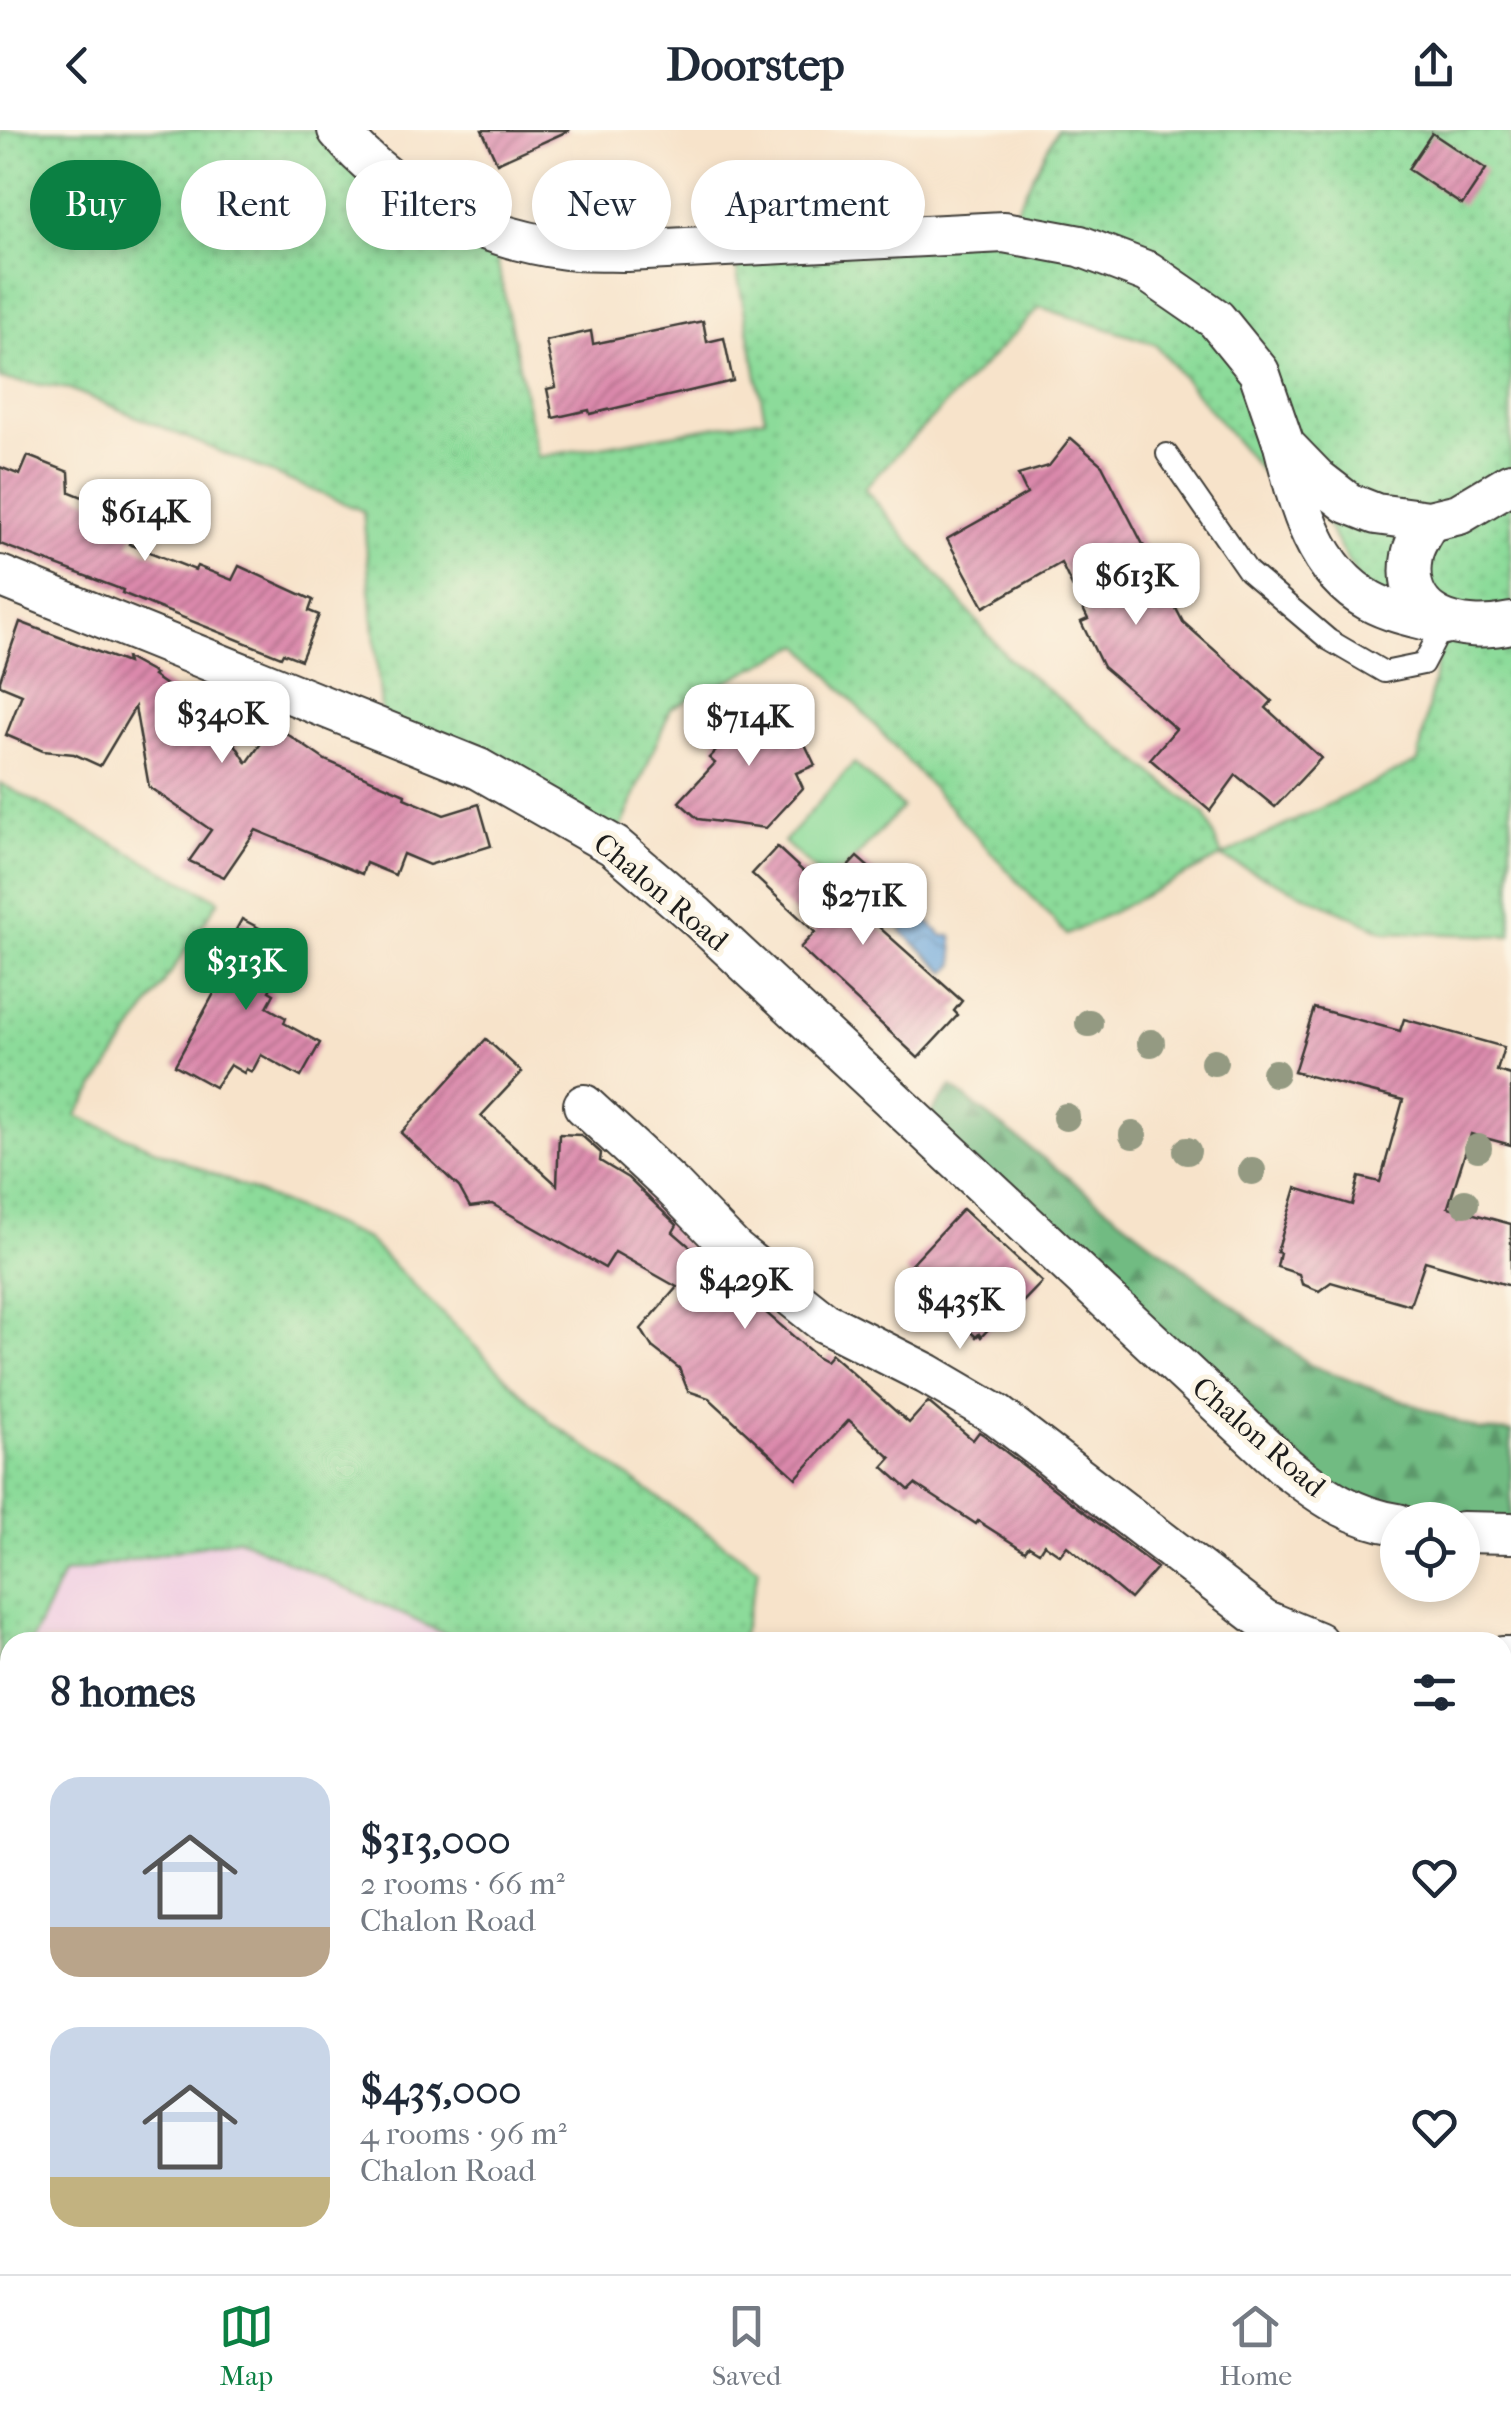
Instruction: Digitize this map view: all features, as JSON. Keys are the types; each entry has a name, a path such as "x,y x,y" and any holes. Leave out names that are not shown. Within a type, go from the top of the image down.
{"street":[{"path":"338,130 356,152 425,202 491,231 566,249 628,251 1004,232 1080,246 1148,272 1216,319 1259,372 1308,524 1320,552 1343,580 1370,601 1444,624 1490,628 1511,623"},
{"path":"1284,446 1316,479 1348,503 1376,514 1429,521 1459,514 1511,483"},
{"path":"1429,521 1415,546 1410,578 1418,599 1444,624"},
{"name":"Chalon Road","path":"0,576 479,769 614,846 696,916 1287,1468 1325,1498 1380,1521"},
{"path":"584,1105 736,1251 824,1322 997,1415 1264,1620 1293,1632"},
{"path":"1480,1532 1511,1533"}],"lane":[{"path":"1167,454 1248,571 1330,640 1384,672 1424,664 1444,624"}],"shaded area":[{"path":"238,1538 440,1632 36,1632 63,1573"}],"green space":[{"path":"0,130 338,130 383,160 346,160 346,250 495,250 538,457 765,418 733,250 925,250 925,236 1004,232 1057,130 1511,130 1511,936 1386,932 1221,857 1067,935 801,645 671,708 614,846 383,729 363,511 70,389 0,379","holes":["1040,307 1155,344 1261,471 1283,446 1370,601 1444,625 1418,761 1222,856 1205,815 1008,658 864,488"]},
{"path":"854,763 902,807 831,885 784,842"},
{"path":"0,783 219,900 76,1116 367,1239 551,1422 759,1569 743,1632 440,1632 238,1538 63,1574 36,1632 0,1632"},
{"path":"951,1087 1310,1365 1479,1430 1511,1432 1511,1533 1480,1525 1480,1502 1380,1502 1380,1521 1371,1521 921,1126"}],"water":[{"path":"918,913 943,936 952,936 955,964 947,973 901,931"}],"building":[{"path":"482,130 570,130 504,160 496,160"},
{"path":"1432,133 1486,169 1462,205 1408,169"},
{"path":"703,321 707,342 724,338 733,381 590,414 589,410 553,418 547,389 556,387 546,341 591,331 593,344"},
{"path":"1071,438 1102,465 1183,622 1272,701 1266,708 1321,758 1275,807 1236,775 1210,811 1150,759 1176,729 1103,667 1081,622 1088,619 1061,563 984,607 947,539 1027,494 1018,475 1049,466"},
{"path":"28,456 69,472 70,492 139,520 129,544 232,580 239,566 313,600 309,611 319,615 301,660 283,653 281,657 122,593 123,590 0,544 0,467 20,475"},
{"path":"20,622 127,663 126,658 155,674 223,725 247,763 274,725 325,760 444,815 479,804 491,846 429,865 403,854 395,875 366,863 362,874 256,830 224,877 189,861 211,830 149,787 135,707 100,766 74,754 43,751 6,735 22,694 0,685 0,680"},
{"path":"744,697 760,728 790,713 815,765 796,773 803,788 766,828 698,819 679,802 715,763 709,758 717,750 713,743 718,740 706,724 713,720 712,716"},
{"path":"777,847 820,887 836,870 841,874 857,857 897,892 872,921 962,1001 954,1011 958,1015 918,1058 800,948 815,932 752,874"},
{"path":"242,919 293,946 269,991 274,994 267,1007 286,1018 284,1023 320,1043 301,1077 261,1055 252,1072 246,1069 244,1073 230,1065 215,1087 175,1065 218,986 208,980"},
{"path":"1314,1008 1400,1031 1404,1019 1504,1047 1497,1071 1511,1075 1511,1145 1471,1134 1448,1207 1511,1224 1511,1286 1425,1261 1410,1305 1331,1282 1319,1291 1302,1284 1299,1274 1277,1267 1277,1252 1296,1188 1352,1205 1359,1177 1380,1182 1403,1100 1294,1072"},
{"path":"486,1039 522,1072 481,1116 557,1185 559,1134 581,1135 601,1153 600,1161 628,1178 677,1225 673,1232 816,1356 825,1361 831,1354 909,1423 928,1402 973,1440 979,1432 984,1435 1157,1568 1130,1599 1067,1546 1060,1555 1044,1544 1039,1552 1029,1546 1025,1551 915,1484 909,1490 883,1467 891,1458 849,1420 796,1478 709,1398 688,1391 679,1368 652,1347 641,1329 677,1287 615,1252 605,1268 492,1204 470,1207 459,1187 401,1133"},
{"path":"963,1209 1042,1282 1012,1313 1008,1308 981,1337 976,1337 905,1271"}]}
